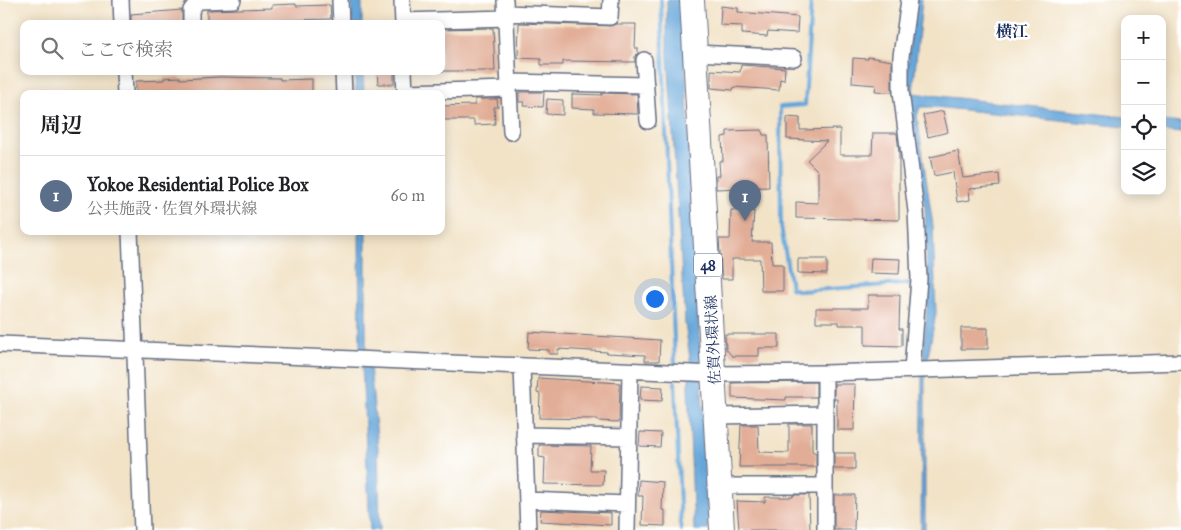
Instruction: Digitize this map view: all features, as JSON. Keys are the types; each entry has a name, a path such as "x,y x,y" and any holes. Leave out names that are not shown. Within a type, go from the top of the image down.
{"main road":[{"name":"佐賀外環状線","path":"692,0 722,530"}],"street":[{"path":"121,0 122,20"},
{"path":"191,20 191,10 198,1 233,0"},
{"path":"340,0 341,20"},
{"path":"402,0 403,20"},
{"path":"422,20 506,11 610,16 610,0"},
{"path":"908,0 901,56 901,91 916,211 920,370"},
{"path":"506,11 511,132"},
{"path":"696,53 794,58"},
{"path":"644,60 648,121"},
{"path":"124,75 125,90"},
{"path":"343,75 344,90"},
{"path":"404,75 405,90"},
{"path":"445,90 509,86 646,85"},
{"path":"130,235 142,530"},
{"path":"0,344 688,374 825,374 1181,362"},
{"path":"522,366 528,530"},
{"path":"627,530 630,371"},
{"path":"825,374 825,530"},
{"path":"717,416 825,414"},
{"path":"524,435 629,437"},
{"path":"720,486 825,486"},
{"path":"527,500 627,504"}],"water":[{"path":"351,0 362,0 362,20 352,20"},
{"path":"667,0 682,0 708,530 694,530 688,387 691,366 685,323 667,40"},
{"path":"916,0 922,0 913,93 1121,117 1121,127 920,107 917,116 933,226 936,313 925,373 925,530 921,530 922,373 928,293 925,207 907,92 908,61"},
{"path":"355,75 363,75 364,90 356,90"},
{"path":"1166,121 1181,123 1181,133 1166,131"},
{"path":"359,235 366,235 366,355 360,354"},
{"path":"362,366 370,366 378,448 380,530 370,530"}],"building":[{"path":"272,5 330,5 331,19 207,20 207,10 272,8"},
{"path":"721,6 738,8 738,12 798,17 797,33 768,31 767,36 742,34 742,26 720,25"},
{"path":"182,10 182,20 131,20 131,14"},
{"path":"519,23 610,26 616,24 636,24 635,48 638,48 638,53 635,56 635,62 563,61 563,65 541,65 541,59 518,58"},
{"path":"493,28 495,71 445,71 445,29"},
{"path":"868,57 892,61 892,92 875,91 876,85 852,83 853,58 868,59"},
{"path":"741,65 785,68 784,80 780,79 779,90 734,87 733,90 711,88 711,70 740,72"},
{"path":"377,75 394,75 394,84 378,84"},
{"path":"164,78 312,79 312,90 136,90 136,81 164,80"},
{"path":"519,92 544,92 543,107 524,106 525,102 519,102"},
{"path":"602,93 637,94 638,114 594,113 594,109 572,108 572,94 602,95"},
{"path":"475,99 497,99 498,107 494,107 495,124 474,125 474,120 445,120 445,106 475,105"},
{"path":"547,99 563,100 563,115 546,114"},
{"path":"943,111 948,132 928,137 923,115"},
{"path":"787,117 800,118 800,130 840,129 840,155 872,155 873,133 897,133 899,154 899,220 796,218 796,202 818,203 818,171 807,160 827,141 787,139"},
{"path":"762,130 763,135 768,135 769,187 716,189 716,176 720,176 719,161 723,161 722,137 727,136 727,131"},
{"path":"958,151 963,178 999,174 1000,186 969,189 970,200 957,202 953,172 934,176 930,157"},
{"path":"731,210 754,211 752,242 771,242 772,264 783,264 783,291 761,291 760,259 732,259 732,279 722,279 719,239 730,239"},
{"path":"871,258 900,259 899,274 870,273"},
{"path":"798,259 827,259 827,274 798,273"},
{"path":"868,295 900,295 899,329 902,329 902,346 865,345 865,325 839,325 839,322 816,322 816,308 868,308"},
{"path":"961,328 988,328 988,349 961,349"},
{"path":"529,332 660,340 659,361 645,361 645,355 607,352 558,349 558,354 549,354 549,350 528,349"},
{"path":"725,334 779,334 779,348 759,348 759,356 732,356 726,349"},
{"path":"538,378 620,383 619,422 597,421 597,419 539,418 540,394 537,393"},
{"path":"816,382 816,397 786,397 786,400 732,398 732,383"},
{"path":"834,384 855,384 854,430 837,430 837,399 834,399"},
{"path":"641,386 663,387 662,401 640,400"},
{"path":"789,424 812,424 812,451 816,453 816,467 739,467 741,425 758,425 759,452 789,453"},
{"path":"640,432 661,433 660,447 639,446"},
{"path":"539,445 591,446 590,470 604,470 603,485 544,484 545,458 539,457"},
{"path":"834,453 855,453 855,469 834,469"},
{"path":"639,480 663,482 662,510 665,510 665,526 642,525 643,496 638,496"},
{"path":"793,495 809,495 810,530 739,530 737,501 765,502 765,497 793,497"},
{"path":"834,495 855,495 854,530 834,530"},
{"path":"541,510 611,513 611,525 540,521"}],"waterway":[{"path":"661,0 675,366"},
{"path":"811,0 805,105 780,107 781,226 791,288 800,291 916,283"},
{"path":"675,382 681,530"}],"place":[{"name":"Yokoe Residential Police Box","path":"745,221"}],"district":[{"name":"横江","path":"1012,31"}]}
